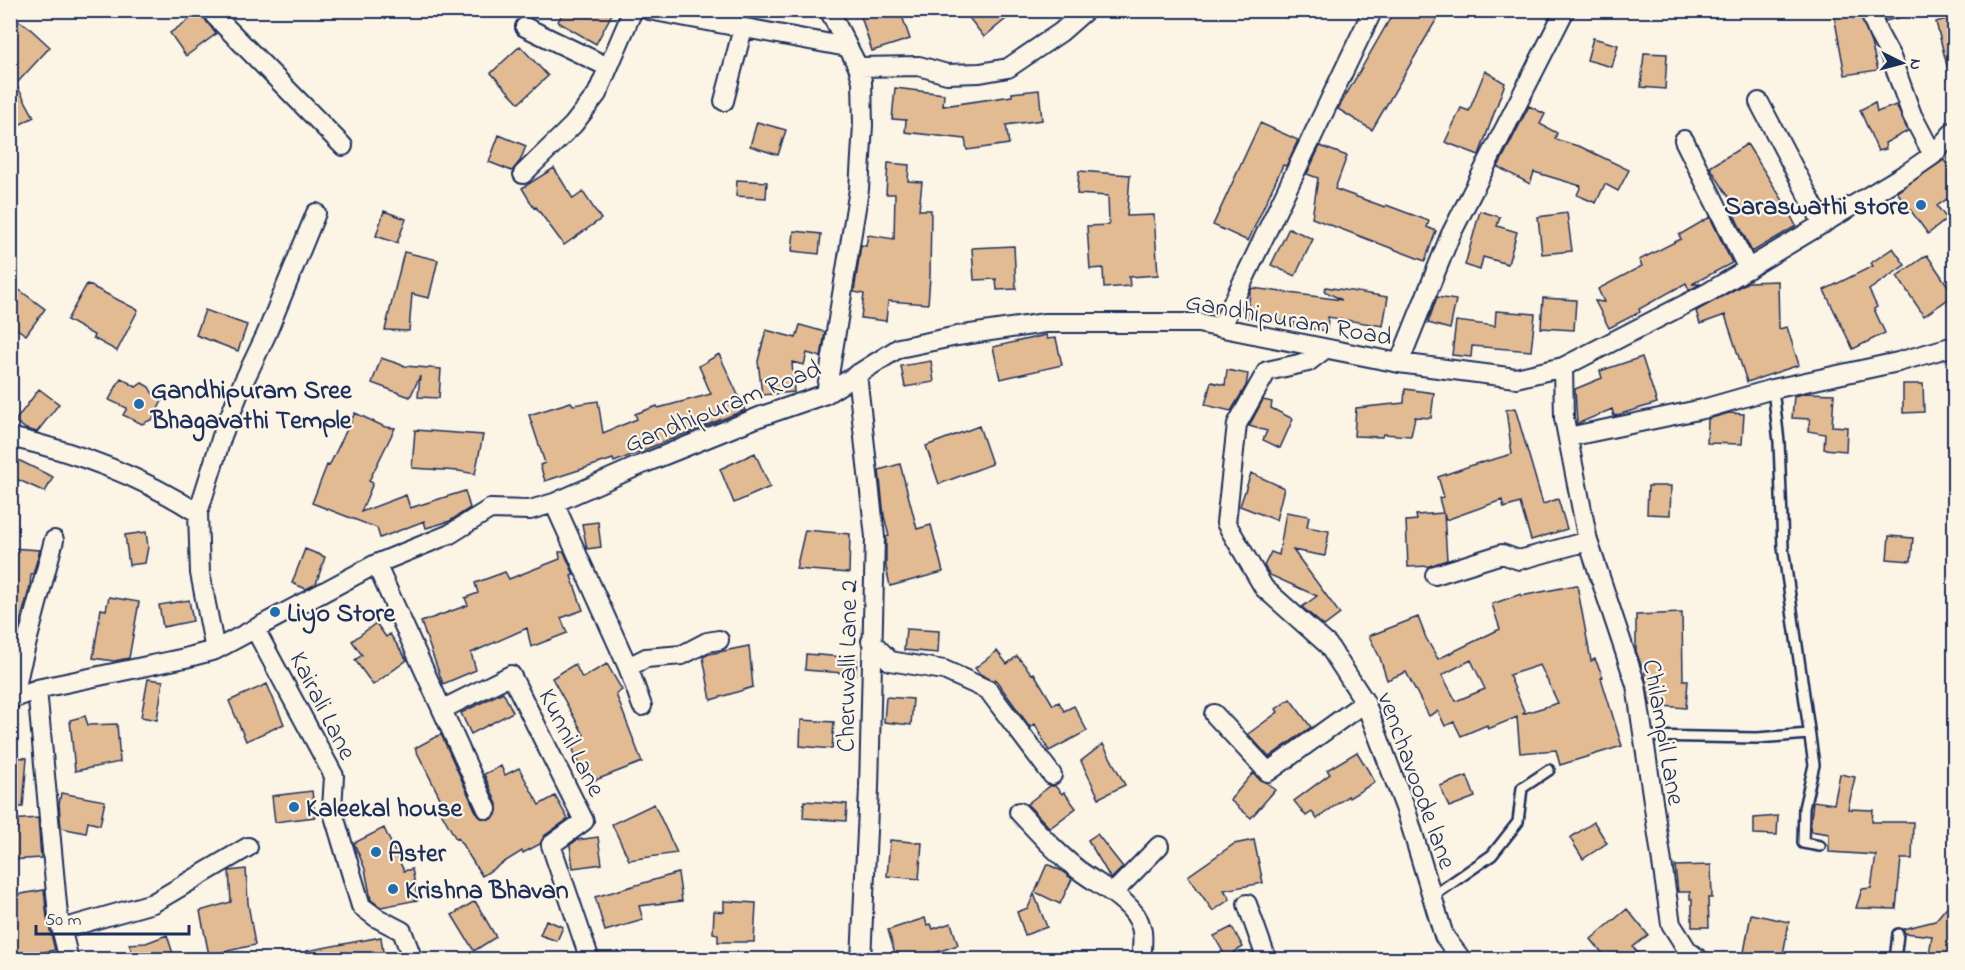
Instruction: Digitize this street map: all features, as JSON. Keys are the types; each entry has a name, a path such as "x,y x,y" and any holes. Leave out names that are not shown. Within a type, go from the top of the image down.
{"street":[{"path":"216,10 214,16 343,146"},
{"path":"524,174 573,125 597,94 633,10"},
{"path":"649,10 847,47"},
{"path":"826,394 859,189 863,125 862,81 858,67 829,10"},
{"path":"858,67 919,66 947,74 980,73 1008,68 1061,32 1086,10"},
{"path":"1399,363 1450,236 1565,10"},
{"path":"1869,10 1891,57 1912,115 1933,155"},
{"path":"1221,327 1370,16"},
{"path":"525,27 608,67"},
{"path":"724,101 743,28"},
{"path":"1759,102 1823,224"},
{"name":"Gandhipuram Road","path":"12,698 37,689 215,650 376,564 450,534 490,509 530,510 554,503 759,417 826,394 900,348 957,336 1045,323 1198,323 1399,363 1515,378 1563,367 1709,292 1823,224 1933,155 1954,131"},
{"path":"1684,140 1748,269"},
{"path":"215,650 200,573 198,513 222,436 242,385 266,335 316,213"},
{"path":"1568,437 1703,409 1773,389 1898,362 1954,346"},
{"name":"venchavoode lane","path":"1325,349 1308,362 1267,371 1237,424 1226,523 1264,588 1328,645 1365,702 1406,810 1444,936 1462,960"},
{"name":"Chilampil Lane","path":"1563,367 1564,418 1588,542 1636,685 1671,924 1688,951 1700,960"},
{"name":"Cheruvalli Lane 2","path":"857,374 875,537 861,960"},
{"path":"10,437 48,446 112,468 171,495 198,513"},
{"path":"554,503 628,667 642,706"},
{"path":"12,698 54,540"},
{"path":"1436,575 1502,554 1519,561 1588,542"},
{"path":"376,564 487,810"},
{"name":"Kairali Lane","path":"255,629 334,776 332,809 361,906 377,918 402,931 413,960"},
{"path":"628,667 646,658 682,654 707,642 719,640"},
{"path":"872,641 890,662 944,670 988,690 1052,775"},
{"name":"Kunnil Lane","path":"443,709 511,675 584,821 551,845 590,960"},
{"path":"37,689 57,904 69,960"},
{"path":"1214,714 1268,772 1365,702"},
{"path":"1019,812 1044,839 1080,871 1113,893 1132,911 1142,927 1142,960"},
{"path":"1113,893 1159,846"},
{"path":"62,930 153,903 248,847"},
{"path":"1247,904 1267,960"}],"lane":[{"path":"1773,389 1779,442 1783,547 1814,765 1804,808 1803,843 1820,846"},
{"path":"1643,736 1757,738 1809,734"},
{"path":"1432,896 1492,855 1518,822 1522,788 1549,770"},
{"path":"1895,960 1898,934"}],"building":[{"path":"564,10 614,10 596,44 558,22"},
{"path":"859,10 900,10 910,39 872,51"},
{"path":"963,10 1017,10 984,37"},
{"path":"1395,10 1442,10 1372,130 1338,109"},
{"path":"1833,10 1858,10 1871,43 1878,70 1845,75"},
{"path":"1881,10 1901,10 1902,17 1885,21"},
{"path":"200,12 216,34 186,56 170,33"},
{"path":"10,16 26,25 50,47 16,84 34,117 10,130"},
{"path":"1954,17 1954,70 1948,70 1936,22"},
{"path":"1593,38 1618,45 1612,67 1587,60"},
{"path":"520,46 548,76 519,103 491,73"},
{"path":"1644,53 1667,54 1665,89 1641,87"},
{"path":"1485,71 1505,83 1479,155 1445,142 1461,108 1469,111"},
{"path":"895,88 944,94 943,106 1039,90 1042,120 1006,125 1009,144 967,150 965,139 905,132 906,120 892,119"},
{"path":"1875,102 1877,112 1896,105 1908,131 1885,143 1886,149 1878,151 1860,110"},
{"path":"1529,106 1545,114 1540,124 1557,133 1555,139 1581,147 1629,170 1618,191 1605,184 1596,203 1577,195 1581,186 1534,172 1530,184 1498,167"},
{"path":"757,122 786,130 778,155 750,146"},
{"path":"1260,123 1298,140 1286,166 1283,165 1248,241 1213,225"},
{"path":"499,135 526,146 520,161 512,171 489,162"},
{"path":"1747,144 1782,199 1796,226 1752,252 1730,206 1733,204 1710,167"},
{"path":"1320,146 1347,156 1335,189 1429,221 1427,227 1436,231 1425,261 1312,218 1318,178 1307,174"},
{"path":"1944,160 1954,175 1954,194 1937,206 1947,219 1928,234 1897,192"},
{"path":"888,163 909,165 908,181 922,182 919,210 931,210 928,304 888,301 886,321 861,318 864,294 854,292 861,245 866,246 868,235 894,239 895,194 886,194"},
{"path":"554,168 573,199 583,192 601,219 564,245 536,207 534,208 522,188"},
{"path":"1079,171 1130,175 1127,216 1154,215 1158,275 1129,277 1130,286 1104,288 1103,268 1090,269 1087,226 1109,225 1108,196 1077,194"},
{"path":"737,180 767,182 766,198 736,196"},
{"path":"384,211 406,219 397,243 376,236"},
{"path":"1480,211 1500,217 1497,226 1517,232 1508,264 1483,257 1480,270 1465,265"},
{"path":"1567,213 1572,251 1542,254 1538,217"},
{"path":"1710,217 1732,263 1692,284 1701,284 1689,290 1686,283 1639,309 1640,312 1609,328 1595,301 1604,302 1598,289 1642,266 1639,260 1681,239 1679,235"},
{"path":"1289,228 1313,239 1295,276 1271,265"},
{"path":"794,231 821,234 819,254 792,251"},
{"path":"1014,246 1016,289 997,290 996,279 974,280 972,248"},
{"path":"1893,248 1905,265 1869,290 1877,307 1874,309 1885,333 1853,349 1824,290 1873,266 1871,263"},
{"path":"404,252 438,260 429,298 412,294 409,331 385,330"},
{"path":"1927,255 1954,295 1924,316 1897,276"},
{"path":"1778,281 1779,329 1787,327 1799,365 1747,382 1725,315 1700,324 1696,311 1748,282"},
{"path":"87,284 138,310 117,351 67,320"},
{"path":"1326,287 1388,297 1383,326 1328,317 1327,331 1293,326 1294,323 1247,318 1252,288 1342,300 1324,291"},
{"path":"18,289 45,309 26,335 10,324 10,299"},
{"path":"1437,297 1456,300 1450,329 1428,323"},
{"path":"1543,298 1576,300 1574,330 1541,328"},
{"path":"205,310 247,325 238,351 196,335"},
{"path":"1496,311 1535,314 1531,351 1472,346 1471,357 1452,355 1456,321 1495,326"},
{"path":"800,325 825,332 821,357 807,353 804,365 792,362 794,392 762,395 758,361 766,330 796,338"},
{"path":"1046,335 1047,339 1056,338 1062,365 1000,379 993,347"},
{"path":"719,354 745,410 614,462 613,459 545,481 540,465 545,463 529,415 571,402 573,405 598,401 603,433 637,419 635,414 657,406 658,408 711,394 699,366"},
{"path":"1642,357 1657,403 1614,416 1612,409 1577,424 1575,389 1602,378 1600,371"},
{"path":"381,358 405,366 441,369 439,398 418,397 420,376 410,397 372,383"},
{"path":"931,361 934,382 905,387 901,366"},
{"path":"1227,370 1248,374 1246,386 1231,411 1205,405 1211,382 1225,385"},
{"name":"Gandhipuram Sree Bhagavathi Temple","path":"121,378 136,387 142,383 149,387 153,394 165,395 153,419 142,424 123,415 127,408 109,400"},
{"path":"1903,384 1923,384 1924,412 1903,413"},
{"path":"39,389 59,404 37,432 26,429 15,421"},
{"path":"1405,389 1434,393 1431,418 1415,417 1411,436 1383,434 1382,437 1354,436 1356,408 1404,403"},
{"path":"1807,393 1834,394 1832,426 1847,427 1846,451 1824,449 1825,434 1808,431 1810,419 1792,418 1794,396"},
{"path":"1263,400 1272,402 1271,408 1293,419 1280,448 1263,440 1267,431 1249,426"},
{"path":"1515,408 1543,504 1558,499 1567,529 1531,540 1520,503 1504,508 1502,500 1446,520 1444,514 1447,560 1429,566 1408,567 1406,521 1417,520 1416,515 1443,513 1439,498 1444,497 1438,477 1512,454 1506,410"},
{"path":"355,413 385,427 395,428 369,481 373,483 361,512 406,495 410,508 465,491 470,508 450,521 426,528 424,521 380,538 377,528 312,503 327,465 329,466"},
{"path":"1729,413 1744,414 1742,444 1707,443 1708,419"},
{"path":"979,426 992,464 939,484 926,446"},
{"path":"415,430 483,435 475,474 412,468"},
{"path":"755,453 770,487 734,503 720,469"},
{"path":"10,456 53,477 45,492 10,476"},
{"path":"900,464 917,529 931,525 943,572 890,586 886,567 886,537 889,536 884,516 879,470"},
{"path":"1251,473 1284,488 1276,520 1240,506"},
{"path":"1648,486 1671,486 1670,515 1647,514"},
{"path":"1286,512 1309,516 1307,527 1329,531 1325,556 1293,550 1340,614 1324,626 1302,607 1317,596 1270,575 1264,566 1271,552 1279,555"},
{"path":"598,522 601,547 587,549 582,524"},
{"path":"805,530 850,534 849,573 796,569"},
{"path":"146,532 148,547 145,563 129,565 125,535"},
{"path":"1889,536 1913,538 1911,561 1887,559"},
{"path":"10,548 40,550 33,574 31,574 30,586 11,648"},
{"path":"305,549 325,557 316,584 306,589 292,583"},
{"path":"559,552 564,552 574,575 571,576 583,610 561,618 567,633 531,647 527,628 471,653 476,670 443,684 421,622 468,605 465,598 478,593 475,583 505,572 509,579 560,559"},
{"path":"1577,585 1591,661 1595,659 1603,677 1601,678 1622,746 1560,765 1556,750 1520,753 1517,717 1488,729 1487,725 1461,736 1454,722 1445,726 1438,711 1429,716 1406,672 1387,680 1380,658 1369,636 1418,617 1426,638 1438,659 1500,629 1492,604 1521,594 1521,596","holes":["1471,660 1485,689 1456,701 1442,675","1540,665 1558,703 1522,714 1525,713 1509,675"]},
{"path":"109,597 139,602 129,658 114,661 93,658 101,609 106,610"},
{"path":"189,600 193,621 163,627 159,605"},
{"path":"1682,613 1683,680 1688,680 1686,708 1650,705 1645,668 1642,668 1636,651 1636,615"},
{"path":"376,623 386,637 390,634 407,660 373,685 355,660 362,655 352,641"},
{"path":"906,629 939,631 938,653 904,650"},
{"path":"749,646 753,687 711,700 703,657"},
{"path":"997,651 1007,664 1017,656 1032,674 1034,673 1053,705 1059,702 1064,711 1074,706 1087,731 1049,751 1035,724 1030,727 995,679 994,681 980,674 975,668"},
{"path":"806,654 857,658 856,674 805,670"},
{"path":"575,664 582,678 607,664 622,690 616,694 642,762 593,781 587,770 581,771 570,741 584,735 552,678"},
{"path":"148,679 163,681 157,720 141,717"},
{"path":"267,684 284,724 246,741 229,701"},
{"path":"503,692 513,712 471,734 461,713"},
{"path":"886,697 913,699 911,725 884,722"},
{"path":"1290,699 1311,727 1269,757 1248,734 1278,712 1276,709"},
{"path":"85,716 88,725 117,724 120,762 75,771 70,720"},
{"path":"801,720 834,722 832,749 800,746"},
{"path":"441,734 477,814 481,818 491,819 496,815 497,804 484,774 501,766 505,775 519,768 539,805 555,796 568,819 544,836 540,844 523,853 522,851 482,876 458,838 456,839 436,803 441,800 415,748"},
{"path":"1103,744 1125,785 1099,798 1081,761"},
{"path":"1357,752 1375,782 1349,798 1348,796 1317,819 1312,812 1306,816 1294,801 1330,774 1327,770"},
{"path":"10,757 27,758 23,807 10,807"},
{"path":"1253,773 1275,790 1251,818 1230,800"},
{"path":"1840,774 1855,777 1848,809 1873,810 1872,822 1913,822 1912,859 1901,859 1896,909 1856,908 1862,889 1871,888 1876,855 1829,852 1829,834 1810,831 1813,801 1834,804"},
{"path":"1467,776 1475,797 1449,807 1440,786"},
{"path":"1050,786 1055,786 1062,794 1064,792 1076,808 1050,828 1027,804"},
{"name":"Kaleekal house","path":"312,791 315,817 275,822 272,796"},
{"path":"61,793 105,801 100,825 88,822 86,833 61,828 59,804"},
{"path":"804,801 847,804 846,821 803,818"},
{"path":"654,804 677,853 629,860 612,824"},
{"path":"1778,816 1777,835 1754,834 1754,818"},
{"path":"38,818 41,858 10,860 10,820"},
{"path":"1594,822 1607,843 1583,859 1570,838"},
{"path":"384,828 404,871 412,869 418,900 381,907 371,900 365,869 354,843"},
{"path":"1097,834 1123,867 1111,879 1088,840"},
{"path":"598,837 602,864 573,868 570,845 577,840"},
{"path":"890,840 922,843 919,879 887,876"},
{"path":"1254,840 1263,883 1224,890 1230,899 1213,911 1188,876 1234,844"},
{"path":"1047,864 1072,879 1060,904 1035,892"},
{"path":"1711,865 1712,898 1708,898 1709,927 1692,927 1692,899 1690,899 1690,892 1678,892 1675,866"},
{"path":"246,869 248,903 255,945 209,955 200,911 231,902 229,871"},
{"path":"678,873 682,901 639,906 643,920 605,931 595,897"},
{"path":"44,890 47,918 55,950 10,958 10,896"},
{"path":"1034,894 1047,927 1025,935 1017,912 1028,908"},
{"path":"1954,898 1954,960 1928,960 1932,936 1905,933 1903,929 1935,921"},
{"path":"475,901 496,937 474,951 452,915"},
{"path":"724,901 756,903 754,942 718,942 718,934 713,933 714,911 724,912"},
{"path":"1627,909 1648,935 1633,947 1643,960 1608,960 1591,939"},
{"path":"1751,914 1789,922 1782,960 1743,958"},
{"path":"925,918 927,925 931,924 933,929 951,923 958,945 913,960 897,960 888,930"},
{"path":"546,920 563,927 557,941 540,935"},
{"path":"1232,927 1243,947 1226,957 1214,936"},
{"path":"167,935 175,960 135,960 129,944 146,943"},
{"path":"381,937 384,960 307,960 306,951"}],"place":[{"name":"Saraswathi store","path":"1921,205"},
{"name":"Gandhipuram Sree Bhagavathi Temple","path":"139,404"},
{"name":"Liyo Store","path":"275,612"},
{"name":"Kaleekal house","path":"294,807"},
{"name":"Aster","path":"376,852"},
{"name":"Krishna Bhavan","path":"393,889"}]}
